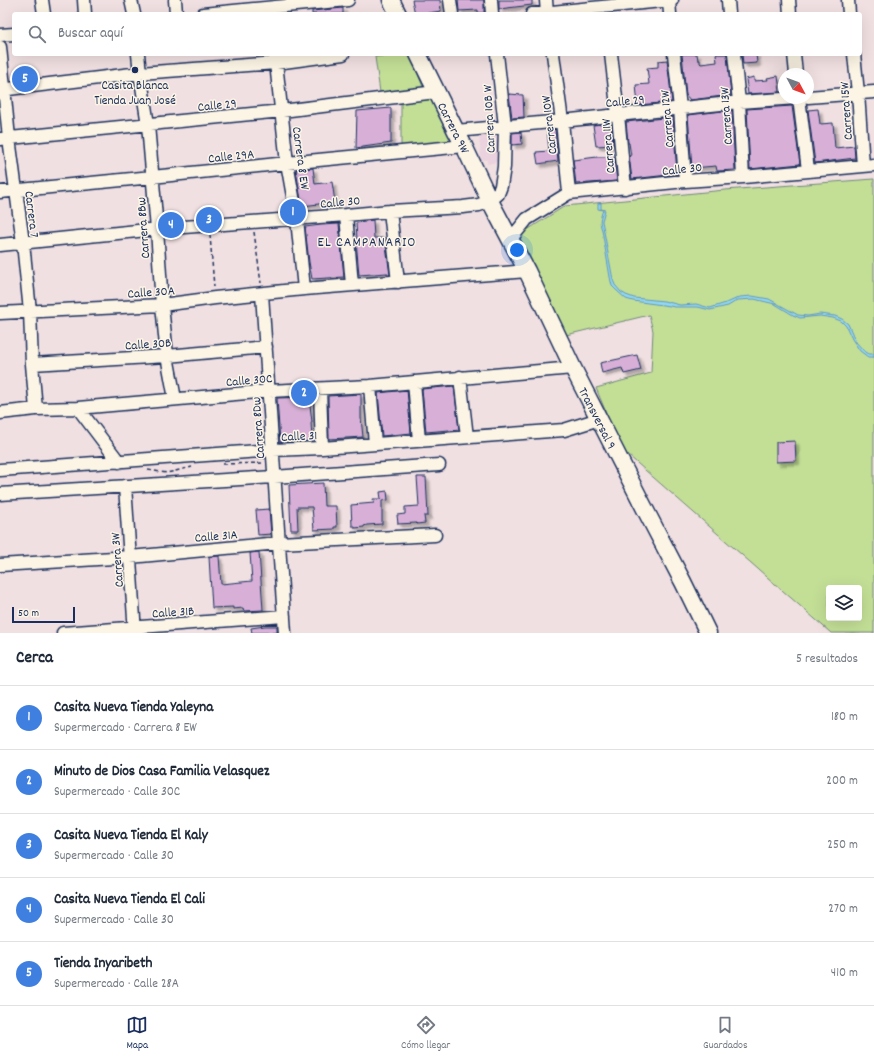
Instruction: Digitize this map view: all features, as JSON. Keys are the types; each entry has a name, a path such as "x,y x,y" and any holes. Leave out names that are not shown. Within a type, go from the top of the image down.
{"main road":[{"path":"391,0 397,12"},
{"name":"Carrera 9W","path":"419,56 490,201"},
{"name":"Transversal 9","path":"490,201 527,271 598,419 708,633"}],"street":[{"path":"42,0 44,12"},
{"path":"84,0 85,12"},
{"path":"131,0 134,12"},
{"path":"175,0 176,12"},
{"path":"222,12 348,0"},
{"path":"450,0 452,12"},
{"path":"490,0 492,12"},
{"path":"546,0 547,12"},
{"path":"669,0 670,12"},
{"path":"557,12 672,0"},
{"path":"728,0 730,12"},
{"path":"789,0 790,12"},
{"path":"848,0 849,12"},
{"path":"0,35 12,34"},
{"name":"Carrera 7","path":"0,47 4,139 16,190 23,243 30,312 32,364 36,409"},
{"name":"Carrera 8Bw","path":"138,56 148,125 167,356 175,399"},
{"path":"2,90 140,73 276,58 310,56"},
{"name":"Carrera 10B W","path":"490,201 498,194 504,167 505,126 497,56"},
{"name":"Carrera 10W","path":"553,56 562,121 569,194"},
{"name":"Carrera 11W","path":"611,56 625,188"},
{"name":"Carrera 12W","path":"674,56 680,108 685,181"},
{"name":"Carrera 13W","path":"734,56 739,102 743,177"},
{"path":"794,56 795,68"},
{"name":"Carrera 15W","path":"854,56 868,165"},
{"name":"Carrera 8 EW","path":"276,58 287,163 297,219 304,289"},
{"name":"Calle 29","path":"4,139 282,111 436,92"},
{"path":"814,97 874,92"},
{"name":"Calle 29","path":"456,131 778,99"},
{"path":"799,104 808,170"},
{"name":"Calle 29A","path":"0,192 464,146"},
{"name":"Calle 30","path":"510,240 527,219 569,194 685,181 868,165"},
{"name":"Calle 30","path":"0,245 157,229 390,211 463,207 479,205 490,201"},
{"path":"390,211 398,282"},
{"path":"346,215 352,285"},
{"name":"Calle 30A","path":"0,313 162,305 304,289 527,271"},
{"name":"Carrera 8Dw","path":"262,294 285,633"},
{"name":"Calle 30B","path":"32,364 167,356 266,347"},
{"name":"Calle 30C","path":"0,413 36,409 78,408 269,391 370,386 573,368"},
{"path":"460,378 467,437"},
{"path":"414,382 419,441"},
{"path":"370,386 375,444"},
{"path":"320,389 322,448"},
{"path":"78,408 119,462"},
{"name":"Calle 31","path":"0,470 564,430 598,419"},
{"path":"0,494 440,465"},
{"name":"Carrera 3W","path":"125,486 135,630"},
{"name":"Calle 31A","path":"0,565 130,557 279,543 435,535"},
{"name":"Calle 31B","path":"63,633 135,630 284,616"}],"path":[{"path":"252,222 262,294"},
{"path":"210,225 215,298"}],"shaded area":[{"path":"500,131 502,161 487,164 487,160 481,160 479,133"}],"green space":[{"path":"411,56 423,87 427,93 380,92 375,57"},
{"path":"432,98 459,140 401,146 401,102"},
{"path":"874,179 874,633 831,633 621,449 596,388 651,373 653,331 649,315 566,335 516,237 565,206 725,190"}],"water":[{"path":"598,203 601,203 601,209 605,210 602,221 613,280 621,292 626,295 634,298 664,301 680,305 696,304 710,308 740,297 752,296 769,299 798,315 808,316 820,314 835,316 842,319 848,324 856,342 869,354 874,354 874,357 868,357 860,351 846,326 841,321 820,316 800,318 775,304 754,299 738,300 728,306 710,310 698,307 674,307 626,299 612,286 600,225 603,210 598,209"}],"building":[{"path":"412,0 440,0 441,11 415,12"},
{"path":"458,0 484,0 484,12 478,12 478,10 459,11"},
{"path":"499,0 532,0 532,5 499,9"},
{"path":"343,8 343,12 312,11"},
{"path":"682,56 697,56 701,64 717,62 716,56 727,56 731,95 690,100 686,95"},
{"path":"742,56 756,56 757,63 743,64"},
{"path":"667,60 672,102 638,105 636,85 649,84 647,68 658,67 658,61"},
{"path":"778,76 778,92 748,94 746,79 754,77 754,81 768,80 767,78"},
{"path":"509,94 523,95 524,117 512,118"},
{"path":"792,106 800,164 750,169 747,109"},
{"path":"391,108 391,143 356,148 357,111"},
{"path":"818,109 820,124 833,123 835,148 854,146 855,158 815,163 808,110"},
{"path":"732,110 735,170 717,171 716,166 692,168 688,115"},
{"path":"673,117 677,174 632,179 629,156 631,156 626,122"},
{"path":"611,123 613,145 596,146 593,125"},
{"path":"555,129 558,161 538,164 536,152 549,151 547,130"},
{"path":"521,132 522,144 512,145 512,133"},
{"path":"597,157 614,157 617,181 576,184 573,160"},
{"path":"313,168 315,184 332,182 335,202 302,206 296,170"},
{"path":"373,220 374,238 385,238 390,275 387,275 387,273 359,275 356,223"},
{"path":"339,224 344,277 312,279 305,227"},
{"path":"637,355 641,370 624,374 622,368 602,373 600,363"},
{"path":"454,386 459,430 426,432 422,389"},
{"path":"407,390 411,433 382,436 378,393"},
{"path":"361,394 363,437 329,439 328,396"},
{"path":"309,397 312,422 312,441 280,442 277,398"},
{"path":"795,441 796,461 776,462 776,442"},
{"path":"417,477 426,477 428,516 424,516 425,523 398,524 397,515 405,514 405,507 419,506"},
{"path":"323,483 324,506 336,506 337,527 334,527 334,529 314,530 312,507 297,507 298,530 291,530 289,485"},
{"path":"387,491 388,500 382,501 382,524 367,525 364,527 355,528 355,526 352,526 351,505 374,503 373,499 381,499 380,492"},
{"path":"269,509 271,534 258,535 256,510"},
{"path":"259,552 263,610 244,611 243,608 233,609 233,607 212,608 209,557 219,556 221,584 252,581 250,553"},
{"path":"277,626 277,633 252,633 251,628"}],"place":[{"name":"Casita Blanca Tienda Juan José","path":"135,70"},
{"name":"Tienda Inyaribeth","path":"25,79"},
{"name":"Casita Nueva Tienda Yaleyna","path":"293,212"},
{"name":"Casita Nueva Tienda El Kaly","path":"209,220"},
{"name":"Casita Nueva Tienda El Cali","path":"171,225"},
{"name":"Minuto de Dios Casa Familia Velasquez","path":"304,393"}],"district":[{"name":"EL CAMPANARIO","path":"367,241"}]}
